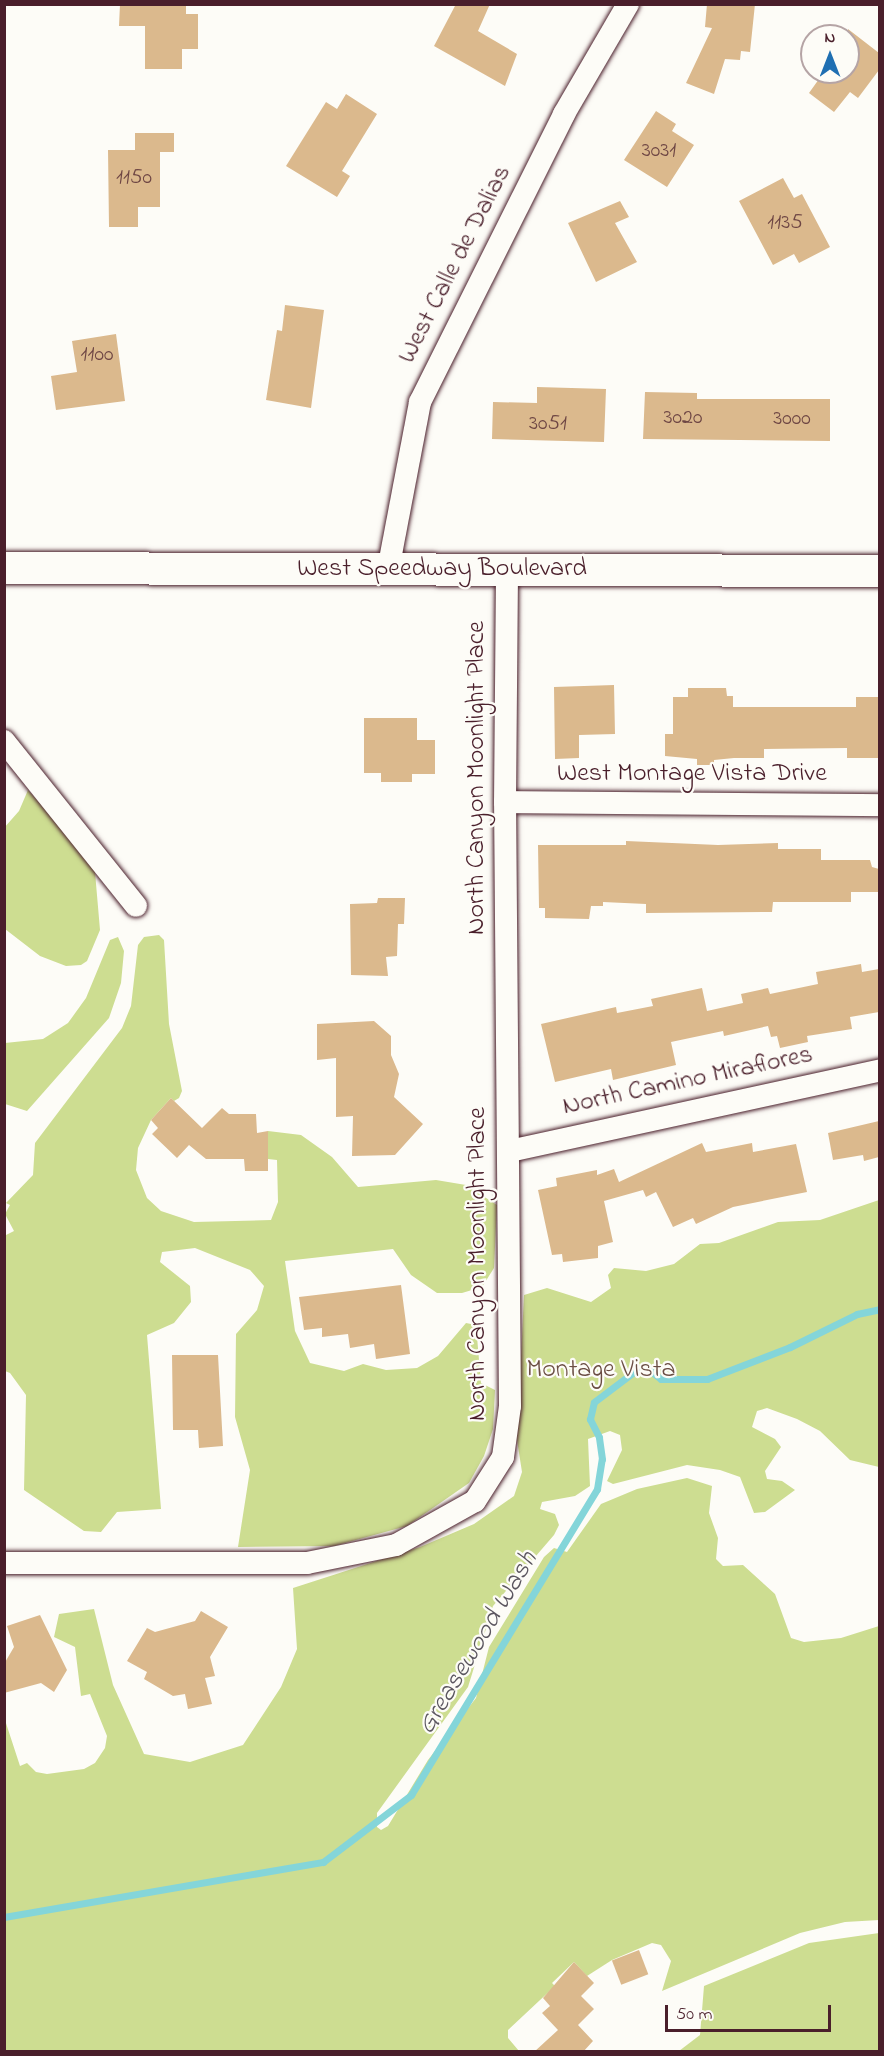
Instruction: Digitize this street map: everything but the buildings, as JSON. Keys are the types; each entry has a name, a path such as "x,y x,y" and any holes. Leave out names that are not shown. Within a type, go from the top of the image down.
{"main road":[{"name":"West Speedway Boulevard","path":"4,568 879,571"}],"street":[{"name":"West Calle de Dalias","path":"388,570 420,402 564,114 628,4"},
{"name":"North Canyon Moonlight Place","path":"4,1563 307,1563 396,1545 475,1501 503,1457 510,1406 510,1151 505,802 507,571"},
{"path":"4,741 136,906"},
{"name":"West Montage Vista Drive","path":"505,802 879,805"},
{"name":"North Camino Miraflores","path":"510,1151 879,1070"}],"green space":[{"path":"28,790 85,854 95,872 100,930 87,961 81,965 66,966 40,956 5,929 4,828 19,811"},
{"path":"159,935 164,940 169,1024 182,1091 179,1098 174,1101 171,1098 151,1120 138,1148 136,1170 147,1198 161,1211 194,1222 271,1220 278,1202 277,1160 268,1159 268,1131 301,1135 332,1157 358,1187 436,1180 466,1185 497,1205 494,1268 482,1287 462,1293 437,1293 411,1275 393,1249 285,1261 295,1331 310,1363 344,1371 363,1364 386,1370 417,1368 438,1356 466,1323 476,1325 481,1383 495,1390 493,1429 484,1456 469,1483 407,1526 334,1546 238,1547 250,1470 235,1417 236,1334 257,1310 264,1286 250,1270 195,1248 162,1252 160,1262 190,1286 191,1302 174,1323 147,1335 161,1509 117,1512 101,1532 84,1531 24,1490 26,1395 10,1373 5,1371 4,1236 14,1231 5,1214 10,1205 6,1203 33,1175 35,1143 122,1028 131,1006 138,945 144,937"},
{"path":"118,937 124,951 121,983 109,1018 27,1111 5,1104 5,1043 43,1039 68,1023 86,998 110,940"},
{"name":"Montage Vista","path":"879,1200 879,1467 850,1460 820,1431 797,1419 767,1408 757,1411 752,1427 775,1439 781,1447 765,1471 767,1479 782,1481 795,1490 765,1512 754,1513 740,1477 720,1470 687,1465 613,1484 607,1481 622,1450 620,1435 610,1431 588,1439 590,1486 575,1496 542,1502 540,1509 555,1514 559,1525 554,1535 493,1606 468,1687 377,1813 377,1827 381,1830 388,1826 428,1760 476,1698 489,1647 544,1557 554,1548 567,1552 601,1504 637,1489 687,1478 712,1486 709,1513 718,1538 716,1559 723,1566 743,1565 775,1594 791,1638 804,1642 841,1638 879,1626 879,1920 845,1922 800,1933 662,1991 671,1961 661,1945 652,1943 612,1960 587,1976 574,1962 552,1983 555,1986 508,2030 508,2038 519,2051 5,2051 4,1717 20,1766 27,1763 36,1772 47,1774 84,1769 95,1763 105,1748 107,1736 90,1694 81,1696 75,1647 54,1637 59,1614 94,1609 113,1685 144,1754 190,1762 243,1745 281,1687 297,1649 293,1588 420,1547 474,1524 514,1496 522,1472 517,1440 524,1295 547,1288 591,1302 611,1288 608,1275 614,1268 646,1271 674,1264 700,1244 719,1243 778,1222 820,1220"},
{"path":"879,1933 879,2051 679,2051 700,2035 704,1986 809,1943"}],"waterway":[{"name":"Greasewood Wash","path":"4,1917 323,1862 411,1795 597,1489 602,1459 599,1437 590,1419 594,1402 639,1368 648,1369 661,1379 707,1379 790,1347 857,1314 880,1309"}]}
